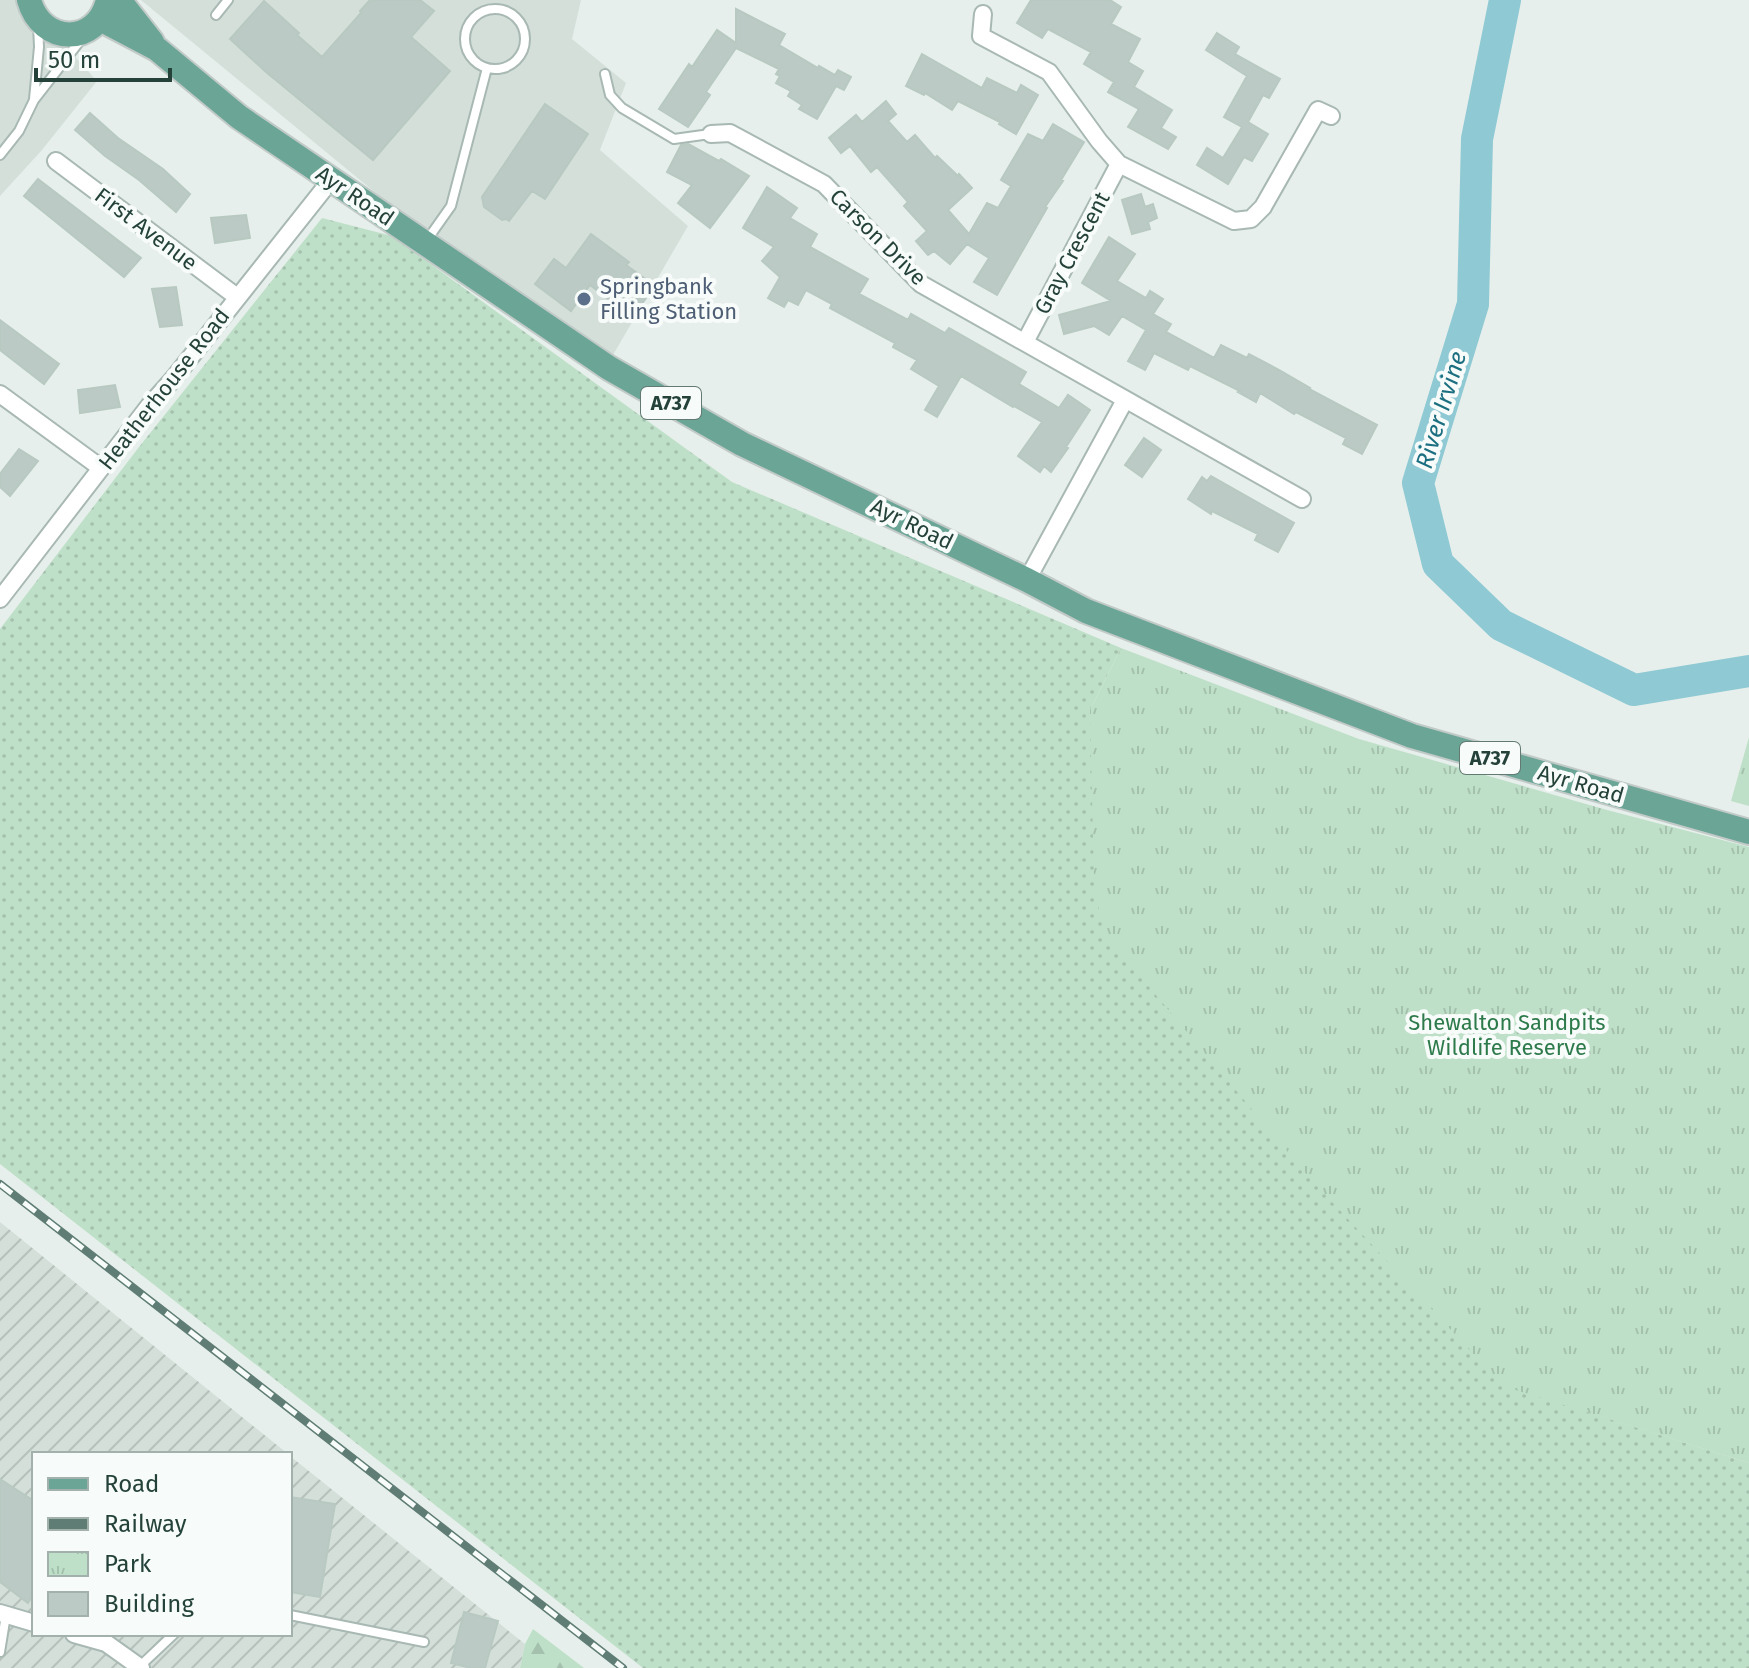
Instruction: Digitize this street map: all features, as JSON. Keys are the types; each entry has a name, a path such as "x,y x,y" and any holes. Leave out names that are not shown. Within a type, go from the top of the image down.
{"main road":[{"name":"Ayr Road","path":"119,0 157,49"},
{"path":"31,8 46,28 68,35 80,33 100,16"},
{"name":"Ayr Road","path":"100,16 157,49 239,117 609,368 742,444 1086,611 1412,736 1749,832"}],"street":[{"path":"983,14 981,36 1049,72 1119,164 1234,221 1251,219 1263,207 1318,110 1331,116"},
{"name":"Carson Drive","path":"711,134 730,133 824,184 921,284 1302,499"},
{"name":"First Avenue","path":"56,161 237,297"},
{"name":"Gray Crescent","path":"1025,342 1119,164"},
{"name":"Heatherhouse Road","path":"0,599 149,406 331,180"},
{"path":"0,394 101,468"},
{"path":"1027,580 1125,400"},
{"path":"3,1614 32,1622"},
{"path":"81,1636 106,1643 140,1667"}],"lane":[{"path":"216,15 228,0"},
{"path":"31,8 39,47 34,100"},
{"path":"491,9 501,9 518,19 526,37 525,46 515,63 497,70 487,68 471,57 465,37 473,19 491,9"},
{"path":"0,155 19,131 34,100 100,16"},
{"path":"424,244 451,206 487,68"},
{"path":"605,74 610,95 622,108 674,139 711,134"},
{"path":"0,1652 3,1614"},
{"path":"292,1615 424,1642"},
{"path":"140,1667 172,1636"}],"shaded area":[{"path":"0,0 24,0 97,81 42,150 0,196"},
{"path":"141,0 581,0 572,39 626,83 600,150 688,226 613,355 388,203"},
{"path":"0,1222 286,1452 32,1452 32,1636 292,1636 292,1458 525,1644 520,1668 0,1668"}],"green space":[{"path":"322,218 392,236 732,482 1121,648 1090,710 1503,1385 1749,1463 1749,1668 643,1668 0,1164 0,629 139,447"},
{"name":"Shewalton Sandpits Wildlife Reserve","path":"1121,648 1359,739 1749,847 1749,1463 1503,1386 1308,1176 1103,932 1094,880 1090,710"},
{"path":"1749,737 1749,806 1731,801"},
{"path":"533,1629 584,1668 520,1668 525,1644"}],"building":[{"path":"370,0 420,0 434,11 411,37 450,71 373,160 230,39 264,1 322,57"},
{"path":"1031,0 1110,0 1121,7 1111,24 1140,39 1128,62 1143,71 1134,87 1172,110 1161,128 1176,137 1168,149 1128,127 1139,109 1108,92 1114,82 1084,64 1091,52 1048,29 1042,38 1017,23"},
{"path":"736,9 785,34 779,45 818,68 835,75 838,70 851,77 844,90 836,86 817,119 799,109 802,105 788,96 791,91 776,83 780,76 776,74 779,69 736,48 706,92 710,95 688,127 659,109 689,64 692,67 717,30 736,43"},
{"path":"1217,33 1239,47 1235,54 1280,79 1269,98 1263,95 1248,122 1268,134 1252,161 1244,157 1228,184 1197,165 1207,148 1223,158 1242,127 1224,117 1247,76 1206,50"},
{"path":"922,54 982,88 987,78 1017,93 1021,85 1038,95 1016,134 1000,122 958,101 952,110 925,93 906,86"},
{"path":"886,101 896,114 888,121 907,142 915,135 935,158 937,156 972,188 948,210 969,234 987,203 998,208 1011,186 1001,180 1028,134 1043,141 1053,124 1084,142 997,295 974,282 989,258 967,244 950,264 934,251 928,255 916,241 927,231 904,206 908,202 877,167 871,172 850,146 841,153 829,138 856,115 862,122"},
{"path":"545,104 588,134 545,199 532,191 509,221 502,220 484,207 482,197"},
{"path":"90,113 118,138 163,169 190,194 176,212 75,130"},
{"path":"688,144 749,176 710,228 678,203 692,185 667,172 681,145"},
{"path":"38,179 141,258 124,277 24,196"},
{"path":"767,187 797,208 790,218 817,234 810,247 868,279 859,294 908,320 911,314 945,333 949,328 1026,372 1019,384 1059,408 1068,395 1090,410 1051,472 1044,466 1040,472 1018,456 1042,422 961,376 937,417 925,410 939,386 911,369 917,360 893,347 895,343 830,308 832,304 806,290 798,305 788,300 784,307 768,298 780,277 762,261 774,247 743,228"},
{"path":"1141,194 1145,207 1153,204 1157,218 1148,222 1150,229 1132,234 1122,200"},
{"path":"246,215 250,238 215,243 211,218"},
{"path":"591,234 655,286 632,317 590,285 571,311 535,284 554,259 566,268"},
{"path":"1109,237 1135,254 1117,281 1146,298 1150,291 1163,299 1153,314 1171,324 1166,332 1214,358 1221,345 1247,358 1249,354 1377,425 1362,454 1343,444 1346,438 1296,412 1294,414 1260,393 1256,402 1190,366 1188,370 1154,353 1145,370 1128,361 1146,330 1122,316 1109,335 1094,326 1064,334 1059,315 1111,301 1082,283"},
{"path":"176,287 182,325 160,327 152,289"},
{"path":"0,320 59,364 44,384 0,350"},
{"path":"115,385 120,407 80,413 78,390"},
{"path":"1144,438 1161,450 1142,477 1125,465"},
{"path":"19,449 38,461 10,496 0,487 0,474"},
{"path":"1211,476 1294,523 1278,552 1255,540 1258,534 1212,511 1211,514 1188,499 1202,477 1207,481"},
{"path":"0,1479 32,1500 32,1596 28,1603 0,1582"},
{"path":"292,1497 335,1504 320,1597 292,1592"},
{"path":"464,1612 498,1621 485,1668 451,1663"}],"waterway":[{"name":"River Irvine","path":"1505,0 1477,139 1473,304 1418,483 1438,564 1501,625 1634,690 1749,671"}],"railway":[{"path":"0,1184 623,1668"}],"place":[{"name":"Springbank Filling Station","path":"584,299"}]}
